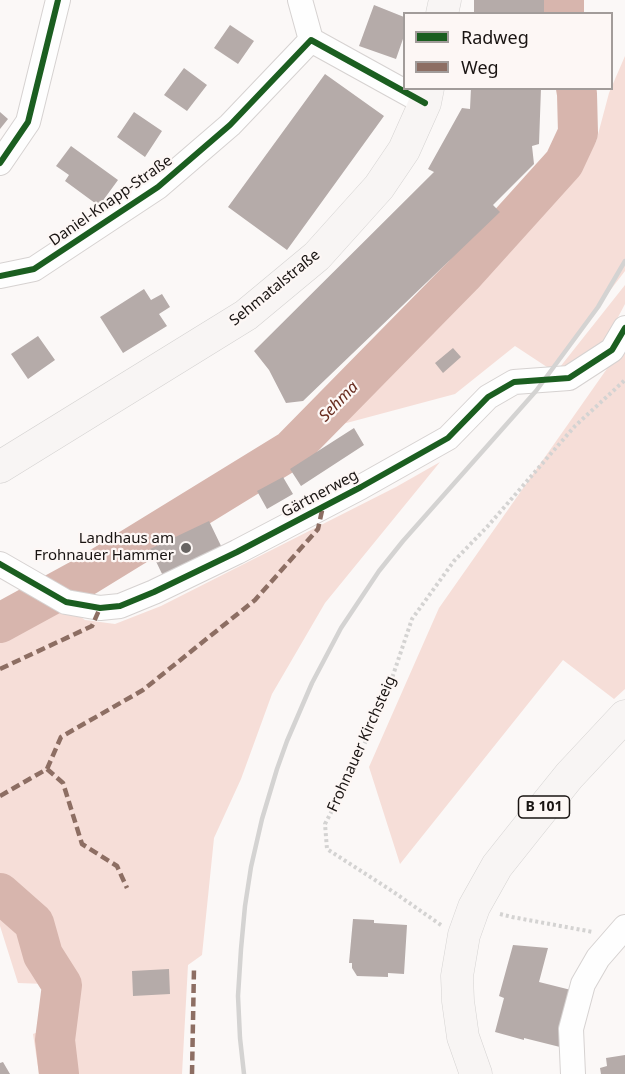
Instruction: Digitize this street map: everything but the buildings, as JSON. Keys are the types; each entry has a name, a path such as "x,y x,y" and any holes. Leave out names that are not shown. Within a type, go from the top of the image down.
{"main road":[{"name":"Sehmatalstraße","path":"0,467 246,315 317,256 379,187 404,150 426,96"},
{"name":"B 101","path":"476,1074 463,1037 457,976 464,935 474,907 497,866 569,776 625,716"}],"street":[{"path":"0,163 28,122 58,0"},
{"path":"300,0 311,40 403,85"},
{"name":"Daniel-Knapp-Straße","path":"0,276 34,268 158,187 230,125 311,40"},
{"name":"Gärtnerweg","path":"0,564 66,602 100,608 120,606 237,552 448,438 488,397 514,382 569,378 612,350 625,328"},
{"path":"573,1074 571,1029 583,984 598,958 622,936"}],"path":[{"path":"512,918 622,936"}],"shaded area":[{"path":"625,56 625,271 550,369 515,346 455,394 324,429 291,432 422,333 501,238 565,183 596,142 613,84"},
{"path":"625,285 625,304 597,357 560,367"},
{"path":"625,343 625,689 614,699 563,660 400,864 369,767 439,608"},
{"path":"440,462 325,603 272,694 241,779 214,838 202,955 188,965 182,1074 39,1074 33,1034 72,1018 72,985 18,983 0,926 0,632 57,600 85,620 115,624 161,606 396,487"}],"waterway":[{"name":"Sehma","path":"564,0 564,12"},
{"name":"Sehma","path":"0,623 86,576 291,450 463,275 564,163 578,133 576,90"},
{"name":"Sehma","path":"0,893 34,923 43,955 62,985 55,1040 59,1074"}],"railway":[{"path":"244,1074 238,996 245,906 251,867 277,769 312,683 341,628 379,571 536,391 598,307 625,261"}],"marked path":[{"path":"47,769 61,737 143,690 255,600 318,529 323,506"},
{"path":"0,669 92,626 100,608"},
{"path":"0,796 47,769 63,783 82,844 117,866 127,888"},
{"path":"192,1074 194,968"}],"cycle path":[{"path":"0,163 28,122 58,0"},
{"path":"0,276 34,269 158,187 230,125 311,40 425,103"},
{"path":"0,564 66,602 100,608 120,606 237,552 448,438 488,397 514,382 569,378 612,350 625,328"}],"place":[{"name":"Landhaus am Frohnauer Hammer","path":"186,548"}]}
